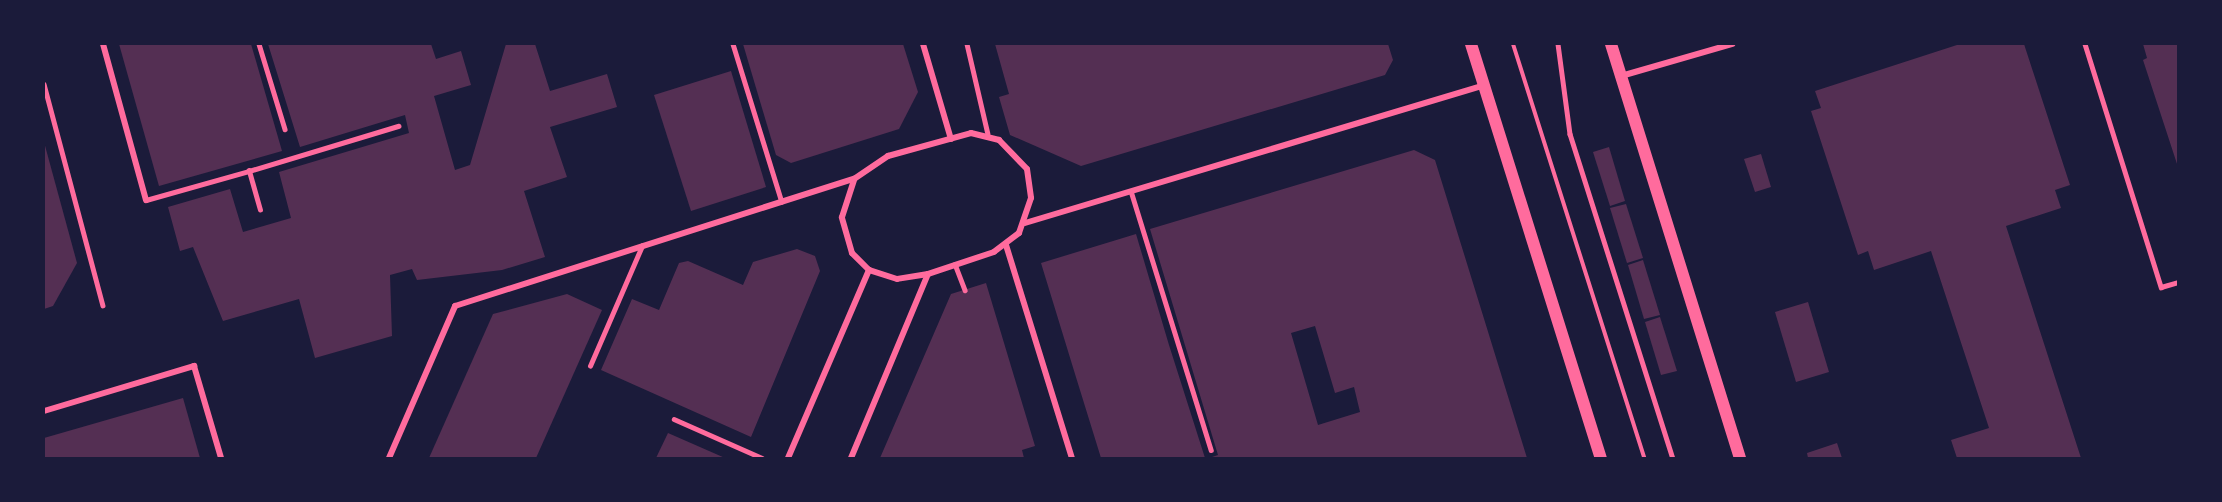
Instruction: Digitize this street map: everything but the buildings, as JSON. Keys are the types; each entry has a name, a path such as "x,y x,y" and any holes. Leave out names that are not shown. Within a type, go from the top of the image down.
{"main road":[{"path":"1471,44 1601,459"},
{"path":"1611,44 1740,459"}],"street":[{"path":"103,44 146,200"},
{"path":"922,44 951,139"},
{"path":"1621,76 1732,44"},
{"path":"1024,223 1484,85"},
{"path":"389,459 455,306 854,179 888,156 951,139 988,134 1015,152 1027,169 1031,192 1024,223 1006,245 928,274 897,279 868,270 845,236 842,217 854,179"},
{"path":"1006,245 1072,459"},
{"path":"788,459 868,270"},
{"path":"850,459 928,274"},
{"path":"44,411 194,366 221,459"}],"lane":[{"path":"259,44 285,129"},
{"path":"733,44 782,202"},
{"path":"967,44 988,134"},
{"path":"1558,44 1570,135 1673,459"},
{"path":"2085,44 2161,287 2178,282"},
{"path":"44,84 103,305"},
{"path":"146,200 398,126"},
{"path":"249,171 260,210"},
{"path":"1131,191 1211,450"},
{"path":"590,366 642,246"},
{"path":"955,264 965,290"},
{"path":"674,419 762,459"}],"path":[{"path":"1513,44 1644,459"}]}
